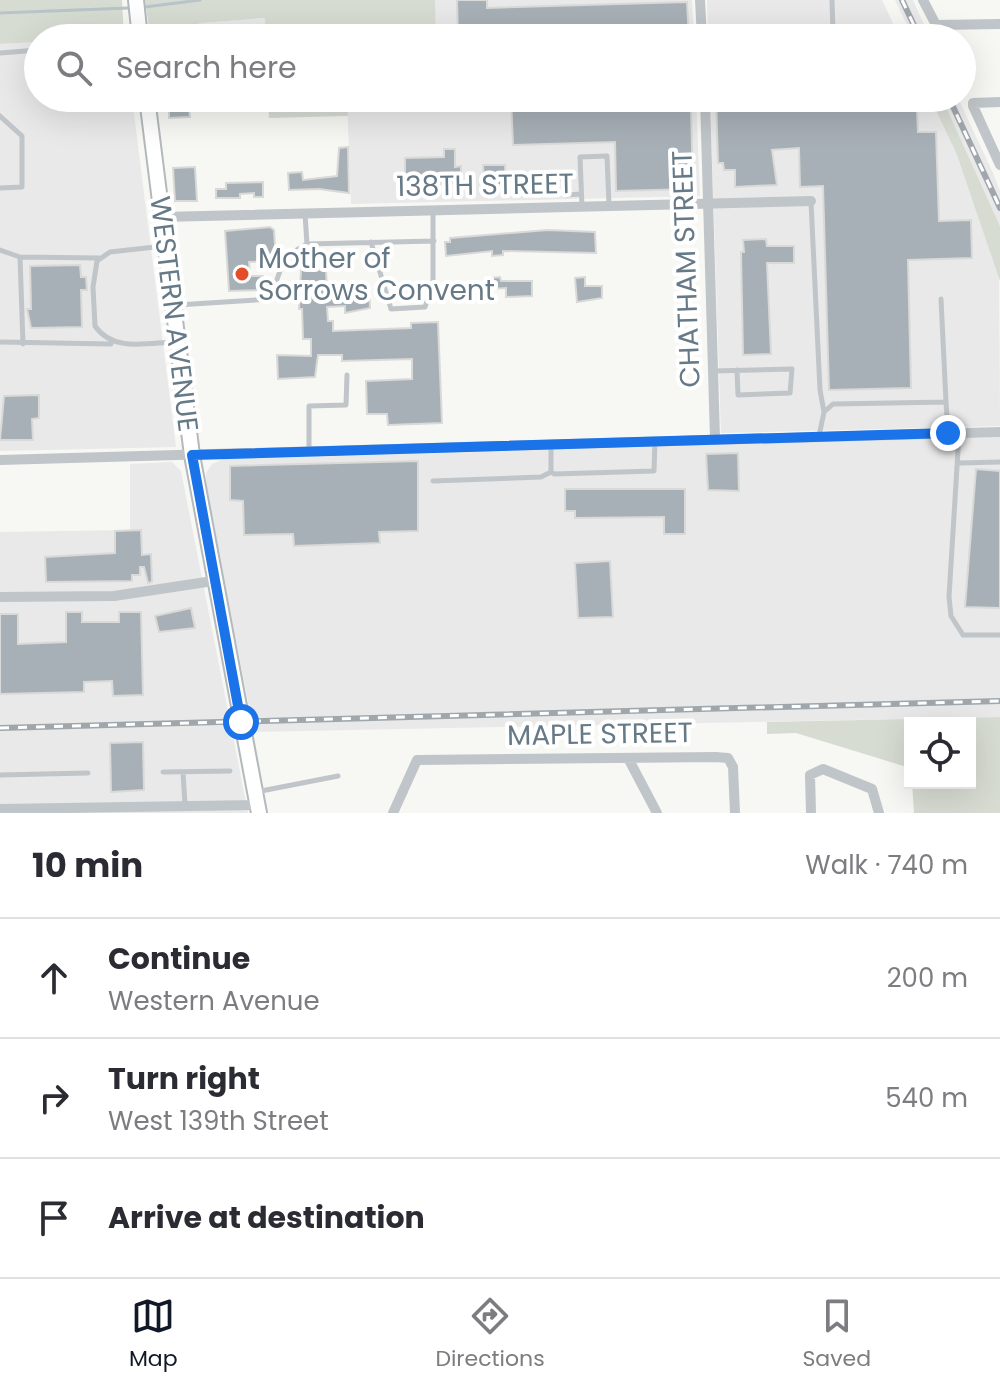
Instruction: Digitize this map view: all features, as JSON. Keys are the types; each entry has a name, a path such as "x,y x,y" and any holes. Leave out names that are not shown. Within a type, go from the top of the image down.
{"main road":[{"path":"136,0 139,24"},
{"name":"WESTERN AVENUE","path":"149,112 192,455 213,581 257,803"}],"street":[{"path":"700,0 701,24"},
{"path":"923,0 935,24"},
{"path":"976,24 1000,24"},
{"path":"976,103 1000,102"},
{"name":"CHATHAM STREET","path":"706,112 715,438"},
{"path":"976,112 1000,165"},
{"name":"138TH STREET","path":"161,217 811,201"},
{"path":"0,460 1000,432"},
{"path":"0,597 114,596 213,581"},
{"path":"628,758 657,813"},
{"name":"MAPLE STREET","path":"393,813 417,760 628,758 728,758 733,767 735,813"},
{"path":"811,813 810,775 823,769 872,789 879,813"},
{"path":"0,809 193,808 257,803"}],"lane":[{"path":"832,0 833,24"},
{"path":"0,53 24,51"},
{"path":"0,116 22,136 22,187 0,188"},
{"path":"582,207 580,157 607,156 609,206"},
{"path":"521,179 566,178 566,195 581,194"},
{"path":"811,201 820,390 824,412 819,436"},
{"path":"371,242 391,309 425,307 433,283 433,210"},
{"path":"305,213 307,244"},
{"path":"172,306 270,299 285,257 307,244 434,241"},
{"path":"0,250 20,257 100,258 110,252 165,246"},
{"path":"20,257 23,344"},
{"path":"100,258 94,270 95,326 100,334 119,344"},
{"path":"941,299 946,402 960,463 949,597 951,616 963,635 1000,635"},
{"path":"0,342 177,342"},
{"path":"713,371 737,370 792,369 793,385 790,393 738,395 737,370"},
{"path":"309,451 309,406 346,405 347,375"},
{"path":"824,412 833,404 946,402"},
{"path":"433,481 541,477 551,472 654,471 655,440"},
{"path":"550,443 551,472"},
{"path":"960,463 1000,462"},
{"path":"163,772 230,771"},
{"path":"183,772 193,808"},
{"path":"0,775 88,773"},
{"path":"257,803 338,776"}],"shaded area":[{"path":"0,0 122,0 123,24 24,24 24,43 0,44"},
{"path":"145,0 435,0 436,24 265,24 265,18 197,24 149,24"},
{"path":"435,0 692,0 693,24 436,24"},
{"path":"707,0 882,0 893,24 708,24"},
{"path":"895,0 913,0 924,24 906,24"},
{"path":"266,18 266,24 197,24"},
{"path":"24,43 24,112 134,112 176,447 0,451 0,44"},
{"path":"269,112 348,112 348,116 269,118"},
{"path":"348,112 697,112 700,196 351,204"},
{"path":"710,112 937,112 957,155 999,275 1000,426 721,433"},
{"path":"937,112 948,112 1000,226 1000,281 957,155"},
{"path":"948,112 965,112 993,173 1000,191 1000,226"},
{"path":"1000,437 1000,717 254,732 206,488 206,473 212,464 224,459"},
{"path":"172,462 181,471 248,813 0,813 0,532 130,530 130,464"},
{"path":"1000,717 1000,813 914,813 912,789 976,789 976,718"},
{"path":"904,719 904,766 796,733 767,734 767,722"}],"building":[{"path":"457,0 487,0 487,8 687,2 688,24 458,24"},
{"path":"169,112 189,112 190,117 169,118"},
{"path":"512,112 691,112 693,189 616,191 615,142 513,145"},
{"path":"716,112 917,112 918,132 936,132 939,221 971,220 972,258 908,260 911,388 829,390 823,186 800,187 799,148 772,150 777,185 735,187 735,170 724,170 723,163 718,163"},
{"path":"348,147 349,193 319,189 289,190 288,173 302,172 303,180 337,176 339,148"},
{"path":"444,149 455,149 455,167 461,166 461,184 405,183 405,158 444,157"},
{"path":"483,165 505,165 506,185 490,185 490,180 484,180"},
{"path":"195,167 197,201 175,201 173,168"},
{"path":"263,182 263,197 254,197 254,193 240,194 240,198 216,198 216,189 226,189 226,183"},
{"path":"270,227 274,230 276,261 249,262 250,276 263,276 263,290 229,291 225,231"},
{"path":"548,230 595,232 596,253 503,251 503,255 492,256 492,251 446,256 445,242 450,242 450,238"},
{"path":"766,239 767,246 794,246 794,263 767,263 771,354 743,355 743,240"},
{"path":"80,265 81,277 86,277 87,290 81,290 82,327 31,328 27,309 31,309 30,266"},
{"path":"301,270 326,270 327,289 345,288 345,282 369,285 370,308 345,313 345,306 327,307 328,321 333,321 333,331 411,328 411,323 438,322 442,423 388,425 387,414 367,414 366,381 412,379 412,359 342,361 342,355 318,355 315,377 278,379 277,355 311,356 311,339 303,339 302,309 299,309"},
{"path":"500,277 501,281 532,281 532,296 506,297 506,288 490,289 490,278"},
{"path":"585,277 585,286 602,286 602,298 577,302 575,278"},
{"path":"39,395 39,418 32,419 33,440 0,440 4,396"},
{"path":"738,453 739,491 708,490 706,454"},
{"path":"418,461 418,531 379,532 380,543 294,546 293,534 244,535 243,501 230,500 230,466"},
{"path":"976,469 1000,471 1000,608 965,607"},
{"path":"565,489 685,489 685,534 664,534 664,517 575,518 575,511 565,511"},
{"path":"141,530 142,555 151,554 152,582 148,583 144,567 140,567 140,575 132,575 132,581 46,582 45,557 115,553 115,531"},
{"path":"610,561 613,617 578,618 575,563"},
{"path":"191,608 195,628 159,632 155,616"},
{"path":"66,612 82,612 82,622 119,622 119,612 141,612 143,695 113,696 112,681 84,682 84,692 0,694 0,614 18,614 18,644 66,642"},
{"path":"143,742 144,790 111,792 110,743"}],"waterway":[{"path":"145,7 200,0"},
{"path":"0,13 128,8"}],"railway":[{"path":"902,0 913,24"},
{"path":"955,112 1000,208"},
{"path":"0,728 1000,701"}],"place":[{"name":"Mother of Sorrows Convent","path":"242,274"}],"route":[{"path":"241,722 192,455 948,433"}]}
